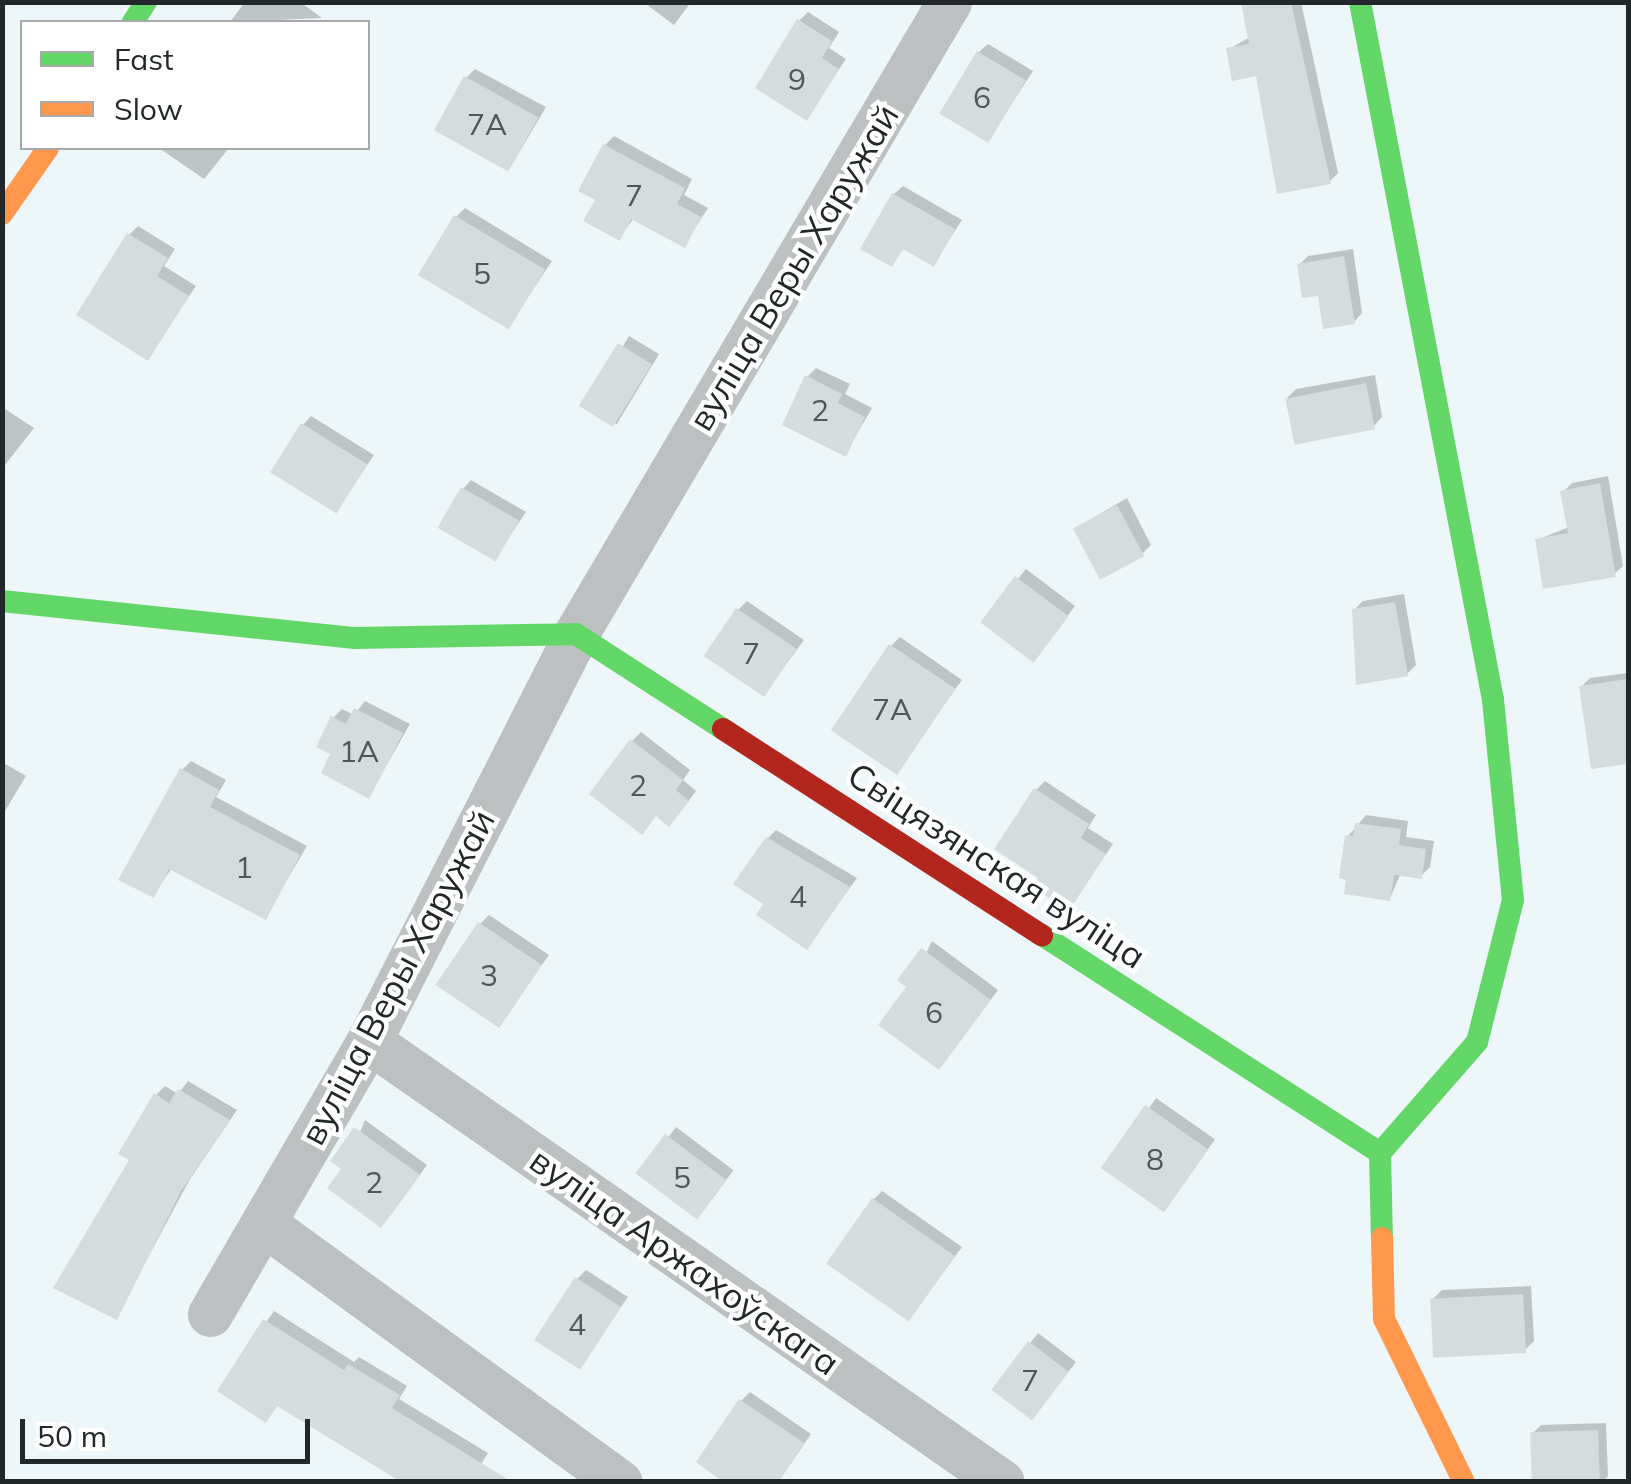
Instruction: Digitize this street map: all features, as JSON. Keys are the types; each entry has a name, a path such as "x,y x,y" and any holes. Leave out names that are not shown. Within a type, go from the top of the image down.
{"street":[{"name":"вуліца Веры Харужай","path":"210,1314 369,1041 576,634 949,2"},
{"path":"1360,2 1493,700 1513,900 1477,1042 1380,1154 1384,1318 1464,1482"},
{"path":"2,214 47,150"},
{"path":"2,601 355,638 576,634"},
{"name":"Свіцязянская вуліца","path":"576,634 1380,1154"},
{"name":"вуліца Аржахоўскага","path":"369,1041 1002,1482"},
{"path":"263,1223 620,1482"}],"building":[{"path":"1241,2 1291,2 1331,184 1277,194 1256,76 1232,81 1226,48 1249,44"},
{"path":"797,19 832,41 822,58 839,69 807,121 755,88"},
{"path":"977,51 1026,80 988,143 939,114"},
{"path":"464,76 538,117 508,171 434,130"},
{"path":"603,144 685,188 677,204 701,217 685,248 631,219 620,241 583,221 595,200 578,191"},
{"path":"892,193 955,229 934,267 903,249 892,267 860,249"},
{"path":"454,215 545,270 509,330 418,275"},
{"path":"127,233 168,258 157,276 189,296 148,361 76,315"},
{"path":"1344,256 1355,324 1323,329 1318,296 1302,298 1297,264"},
{"path":"618,343 652,364 613,427 579,406"},
{"path":"805,375 842,394 838,403 865,417 846,457 782,425"},
{"path":"1366,383 1375,429 1294,445 1286,399"},
{"path":"301,423 367,464 336,514 270,472"},
{"path":"1600,483 1616,577 1543,589 1535,539 1568,533 1560,491"},
{"path":"461,487 519,520 496,561 438,528"},
{"path":"1117,505 1144,556 1100,580 1073,528"},
{"path":"1015,576 1069,616 1034,663 980,622"},
{"path":"1395,602 1408,676 1356,685 1352,609"},
{"path":"736,608 797,649 764,697 704,656"},
{"path":"889,644 955,689 897,775 831,730"},
{"path":"1628,679 1628,764 1591,769 1579,686"},
{"path":"354,708 403,733 369,799 321,773 330,754 316,747 331,716 346,724"},
{"path":"630,739 683,780 676,790 689,801 669,827 656,816 642,835 589,794"},
{"path":"180,768 219,790 210,807 300,855 266,920 169,869 154,898 118,880"},
{"path":"1034,788 1089,824 1081,838 1106,854 1069,911 1032,887 1038,878 994,849"},
{"path":"1355,823 1401,829 1399,845 1426,849 1422,879 1394,875 1390,901 1344,894 1346,880 1339,878 1345,835 1353,836"},
{"path":"766,837 850,887 807,950 756,915 763,904 733,884"},
{"path":"478,922 542,965 499,1028 436,985"},
{"path":"921,948 991,1000 939,1070 878,1025 906,987 897,980"},
{"path":"178,1089 230,1120 181,1191 117,1320 53,1288 129,1160 118,1154 154,1093 169,1103"},
{"path":"1145,1105 1208,1149 1164,1212 1101,1168"},
{"path":"354,1127 420,1175 381,1228 327,1188 341,1169 330,1161"},
{"path":"665,1134 726,1180 697,1219 636,1173"},
{"path":"872,1198 955,1256 909,1321 826,1264"},
{"path":"575,1277 621,1307 580,1370 534,1340"},
{"path":"1523,1294 1526,1353 1433,1358 1430,1299"},
{"path":"263,1319 344,1370 348,1364 400,1395 392,1408 512,1482 401,1482 277,1406 266,1423 217,1391"},
{"path":"1028,1341 1069,1372 1032,1420 991,1390"},
{"path":"739,1399 804,1443 778,1482 723,1482 696,1462"},
{"path":"1598,1430 1600,1482 1532,1482 1530,1432"}],"traffic: fast":[{"path":"134,20 146,2"},
{"path":"1360,2 1493,700 1513,900 1477,1042 1380,1153 1382,1238"},
{"path":"2,601 355,638 576,634 723,729"},
{"path":"1042,935 1380,1153"}],"traffic: slow":[{"path":"2,214 47,150"},
{"path":"1382,1238 1384,1319 1464,1482"}],"traffic: jam":[{"path":"723,729 1042,935"}]}
